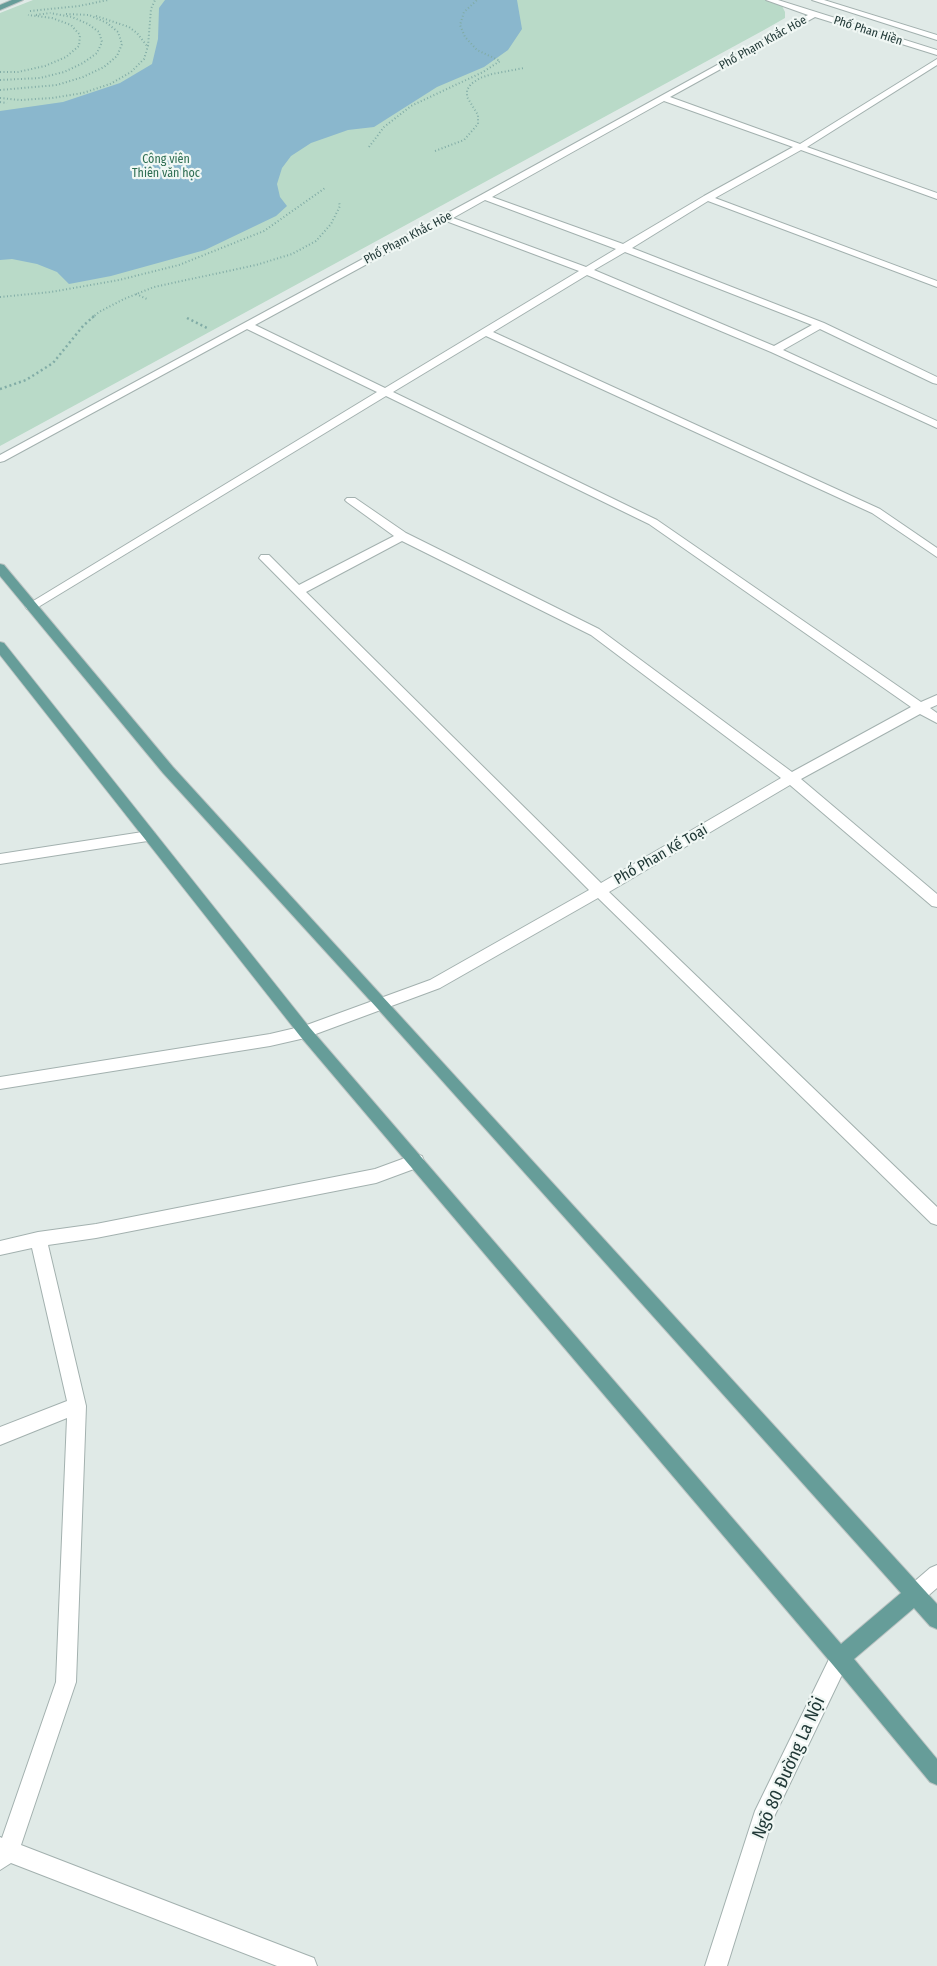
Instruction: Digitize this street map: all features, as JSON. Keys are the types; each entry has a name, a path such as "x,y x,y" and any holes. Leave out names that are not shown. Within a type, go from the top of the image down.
{"main road":[{"path":"0,8 19,0"},
{"path":"0,568 168,770 382,1004 937,1619"},
{"path":"0,646 305,1032 840,1658 937,1775"},
{"path":"840,1658 914,1594"}],"street":[{"name":"Phố Phan Hiền","path":"770,0 937,53"},
{"name":"Phố Phan Hiền","path":"816,0 937,38"},
{"path":"832,5 841,0"},
{"name":"Phố Phạm Khắc Hòe","path":"0,459 484,197 815,14 810,10 810,6 817,4 832,5"},
{"path":"31,606 707,198 800,148 937,61"},
{"path":"664,98 937,196"},
{"path":"484,197 624,248 820,325 937,381"},
{"path":"707,198 937,284"},
{"path":"445,218 587,271 776,350 937,425"},
{"path":"247,325 653,522 937,719"},
{"path":"776,350 820,325"},
{"path":"485,332 876,510 937,553"},
{"path":"351,500 402,536 595,632 791,778 937,902"},
{"path":"298,591 402,536"},
{"path":"265,558 599,891 648,936 937,1218"},
{"name":"Phố Phan Kế Toại","path":"0,1083 270,1040 305,1032 436,984 791,778 937,699"},
{"path":"0,859 149,836"},
{"path":"0,1248 38,1238 96,1231 376,1176 416,1161"},
{"path":"38,1238 77,1406 66,1682 3,1852 306,1966"},
{"path":"0,1436 77,1406"},
{"path":"914,1594 937,1575"},
{"name":"Ngõ 80 Đường La Nội","path":"716,1966 762,1818 840,1658"}],"path":[{"path":"28,11 79,6 108,0"},
{"path":"0,98 20,100 52,98 83,93 110,84 131,72 144,59 148,46 151,9 155,0"},
{"path":"369,147 384,127 412,106 483,72 500,61 477,50 465,38 460,24 464,12 477,0"},
{"path":"20,16 50,13 106,18 129,27 148,46"},
{"path":"0,80 40,78 64,72 84,63 96,53 102,42 99,32 88,24 72,17 50,13"},
{"path":"0,72 18,72 45,66 66,57 79,46 80,35 71,25 52,18 28,15"},
{"path":"0,90 58,85 83,77 104,67 117,56 122,44 118,32 107,23 89,15"},
{"path":"435,151 464,140 478,124 478,115 467,97 467,90 472,84 480,78 492,74 524,68"},
{"path":"0,297 51,292 119,280 179,265 264,231 325,188"},
{"path":"0,388 26,380 53,364 83,326 99,312 135,294 177,281 256,265 292,254 316,241 331,224 340,206 340,202"},
{"path":"135,294 147,299"}],"green space":[{"name":"Công viên Thiên văn học","path":"33,0 770,0 781,4 785,12 785,18 0,446 0,13"}],"water":[{"path":"165,0 517,0 522,29 508,50 484,67 437,87 374,127 348,130 311,143 291,156 282,168 277,184 280,197 287,206 276,216 205,250 111,276 69,284 57,272 37,264 12,259 0,260 0,111 63,102 120,83 152,64 158,39 159,8"}]}
